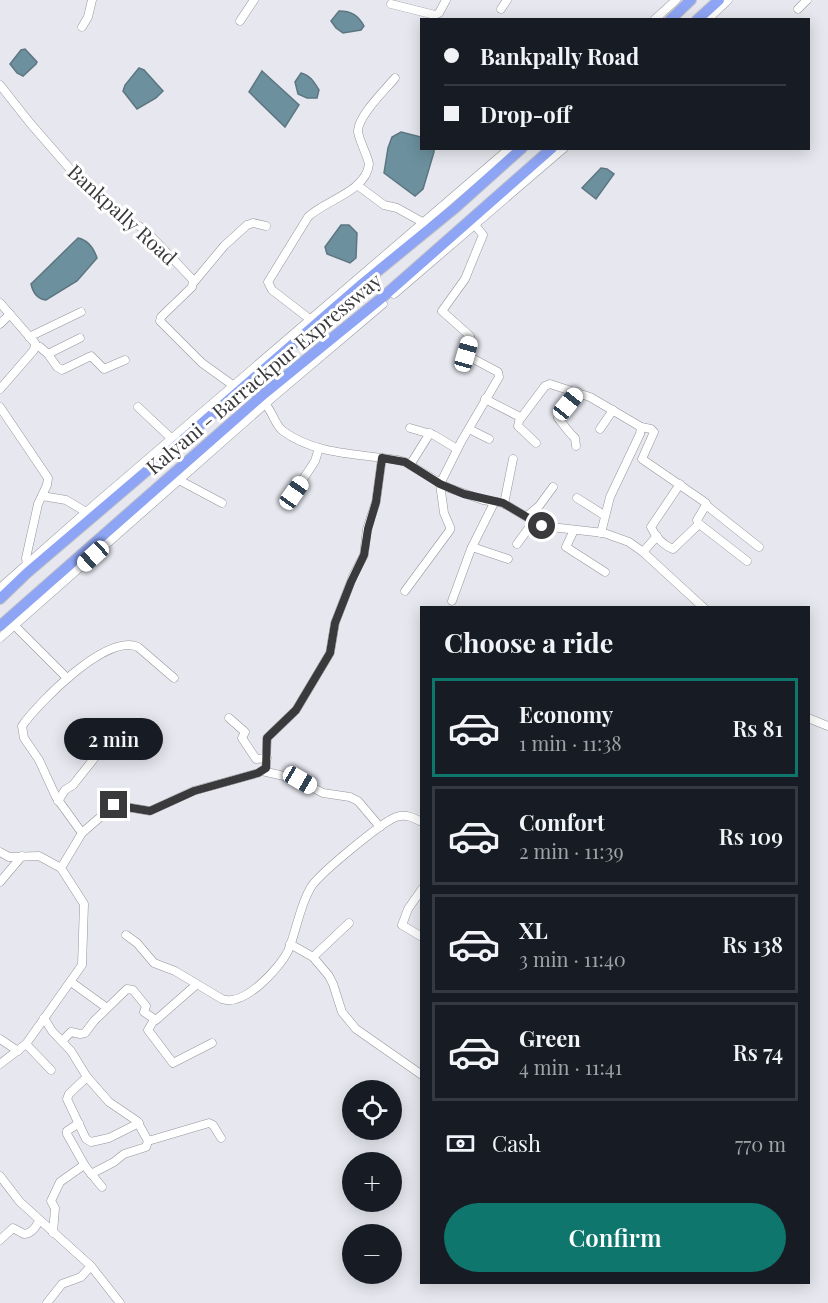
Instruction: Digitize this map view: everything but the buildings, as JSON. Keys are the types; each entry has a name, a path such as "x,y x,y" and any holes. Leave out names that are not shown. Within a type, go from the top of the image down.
{"highway":[{"path":"672,18 691,0"},
{"path":"699,18 718,0"},
{"name":"Kalyani - Barrackpur Expressway","path":"0,599 27,573 362,284 455,208 520,150"},
{"name":"Kalyani - Barrackpur Expressway","path":"0,626 265,393 384,296 550,150"}],"street":[{"path":"82,27 88,17 92,0"},
{"path":"240,21 254,0"},
{"path":"391,4 435,15 439,13 446,0"},
{"path":"501,9 507,0"},
{"path":"656,18 676,0"},
{"path":"709,18 728,0"},
{"path":"798,9 807,0"},
{"path":"311,320 272,290 268,282 308,217 317,208 357,185 364,178 369,164 358,133 361,120 395,78"},
{"name":"Bankpally Road","path":"0,85 77,177 127,223 139,226 149,234 194,282 192,287 160,317 160,321 202,363 234,386"},
{"path":"0,588 508,150"},
{"path":"0,639 265,404 562,150"},
{"path":"357,185 384,205 395,207 424,223"},
{"path":"194,282 224,246 247,225 266,226"},
{"path":"405,591 450,528 444,513 440,484 457,449 499,377 499,374 466,355 470,337 442,311 465,279 483,236 475,225"},
{"path":"0,303 35,346 48,354 62,370 91,356 104,369 125,360"},
{"path":"29,337 81,312"},
{"path":"0,324 10,314"},
{"path":"48,354 80,338"},
{"path":"0,389 34,351 35,346"},
{"path":"536,443 518,426 520,418 547,384 578,392 654,433 642,459 680,484 759,546"},
{"path":"576,446 574,437 567,433 565,424 558,418 578,392"},
{"path":"485,399 520,418"},
{"path":"265,404 281,430 318,448 398,460 440,484 464,494 504,504 548,527 601,532 620,539 643,552 702,606"},
{"path":"0,407 48,478 38,504 26,558 27,565"},
{"path":"138,407 172,439"},
{"path":"600,429 613,410"},
{"path":"410,428 429,433 457,449"},
{"path":"601,532 610,498 640,434 647,428"},
{"path":"469,429 489,439"},
{"path":"410,465 429,433"},
{"path":"294,493 315,460 318,448"},
{"path":"262,771 267,765 267,738 296,710 330,653 335,623 364,555 368,529 376,502 382,458"},
{"path":"504,504 513,459"},
{"path":"179,480 222,503"},
{"path":"680,484 651,527 657,537 669,548 674,549 699,524"},
{"path":"517,544 531,518 553,487"},
{"path":"42,496 66,500 86,512"},
{"path":"577,498 604,515"},
{"path":"452,601 472,547 494,503"},
{"path":"706,506 697,520 699,524 747,561"},
{"path":"574,530 566,547 605,572"},
{"path":"643,552 657,537"},
{"path":"472,547 508,559"},
{"path":"15,626 67,678"},
{"path":"82,833 58,801 39,760 25,741 21,729 24,723 67,678 112,648 122,645 133,644 143,650 174,678"},
{"path":"229,718 244,732 242,738 256,759 267,759"},
{"path":"810,719 828,726"},
{"path":"58,801 96,756"},
{"path":"62,868 82,833 114,805 150,811 194,791 262,771 297,779 323,793 351,796 380,827"},
{"path":"126,935 154,963 175,970 224,1000 244,996 274,970 285,956 301,910 315,881 394,818 406,816 420,821"},
{"path":"0,852 9,857 39,856 62,868 83,901 85,910 83,962 26,1044 0,1064"},
{"path":"0,882 22,856"},
{"path":"420,892 408,909 402,926 420,936"},
{"path":"313,957 349,923"},
{"path":"290,944 313,957 332,981 342,1012 356,1029 420,1074"},
{"path":"71,982 107,1008"},
{"path":"197,984 158,1019 154,1020 148,1030 174,1063 212,1043"},
{"path":"62,1041 71,1032 85,1033 127,989 131,989 146,1006 144,1012 154,1020"},
{"path":"44,1018 52,1031 71,1051 87,1077 110,1102 139,1123 149,1144 124,1154 91,1174"},
{"path":"0,1039 18,1051"},
{"path":"26,1044 51,1070"},
{"path":"87,1077 67,1096 86,1138 91,1142 109,1138 139,1123"},
{"path":"79,1123 67,1132 84,1165 102,1187"},
{"path":"148,1141 209,1123 213,1125 221,1138"},
{"path":"53,1233 55,1208 51,1201 60,1182 84,1165"},
{"path":"0,1176 20,1202 39,1221 91,1266 120,1303"},
{"path":"0,1240 13,1228 26,1235 36,1227 39,1221"},
{"path":"47,1303 62,1284 81,1277 91,1266"}],"water":[{"path":"339,11 354,14 364,26 361,30 343,33 331,21"},
{"path":"25,49 37,62 23,76 17,73 10,64 21,50"},
{"path":"139,68 144,70 163,91 137,109 123,91"},
{"path":"262,71 299,105 285,127 249,92"},
{"path":"301,73 309,77 319,90 317,98 307,98 298,94 295,82"},
{"path":"401,132 420,137 420,150 434,150 423,189 415,196 384,173 392,137"},
{"path":"601,168 614,174 596,199 582,188"},
{"path":"341,225 349,225 357,233 356,258 350,263 327,254 325,247"},
{"path":"78,238 90,245 97,258 77,281 46,300 38,297 31,284"}],"route":[{"path":"114,805 150,811 194,791 258,773 266,768 268,736 296,710 330,653 335,623 364,555 367,532 376,502 382,458 405,462 440,484 464,494 494,503 503,503 542,526"}]}
